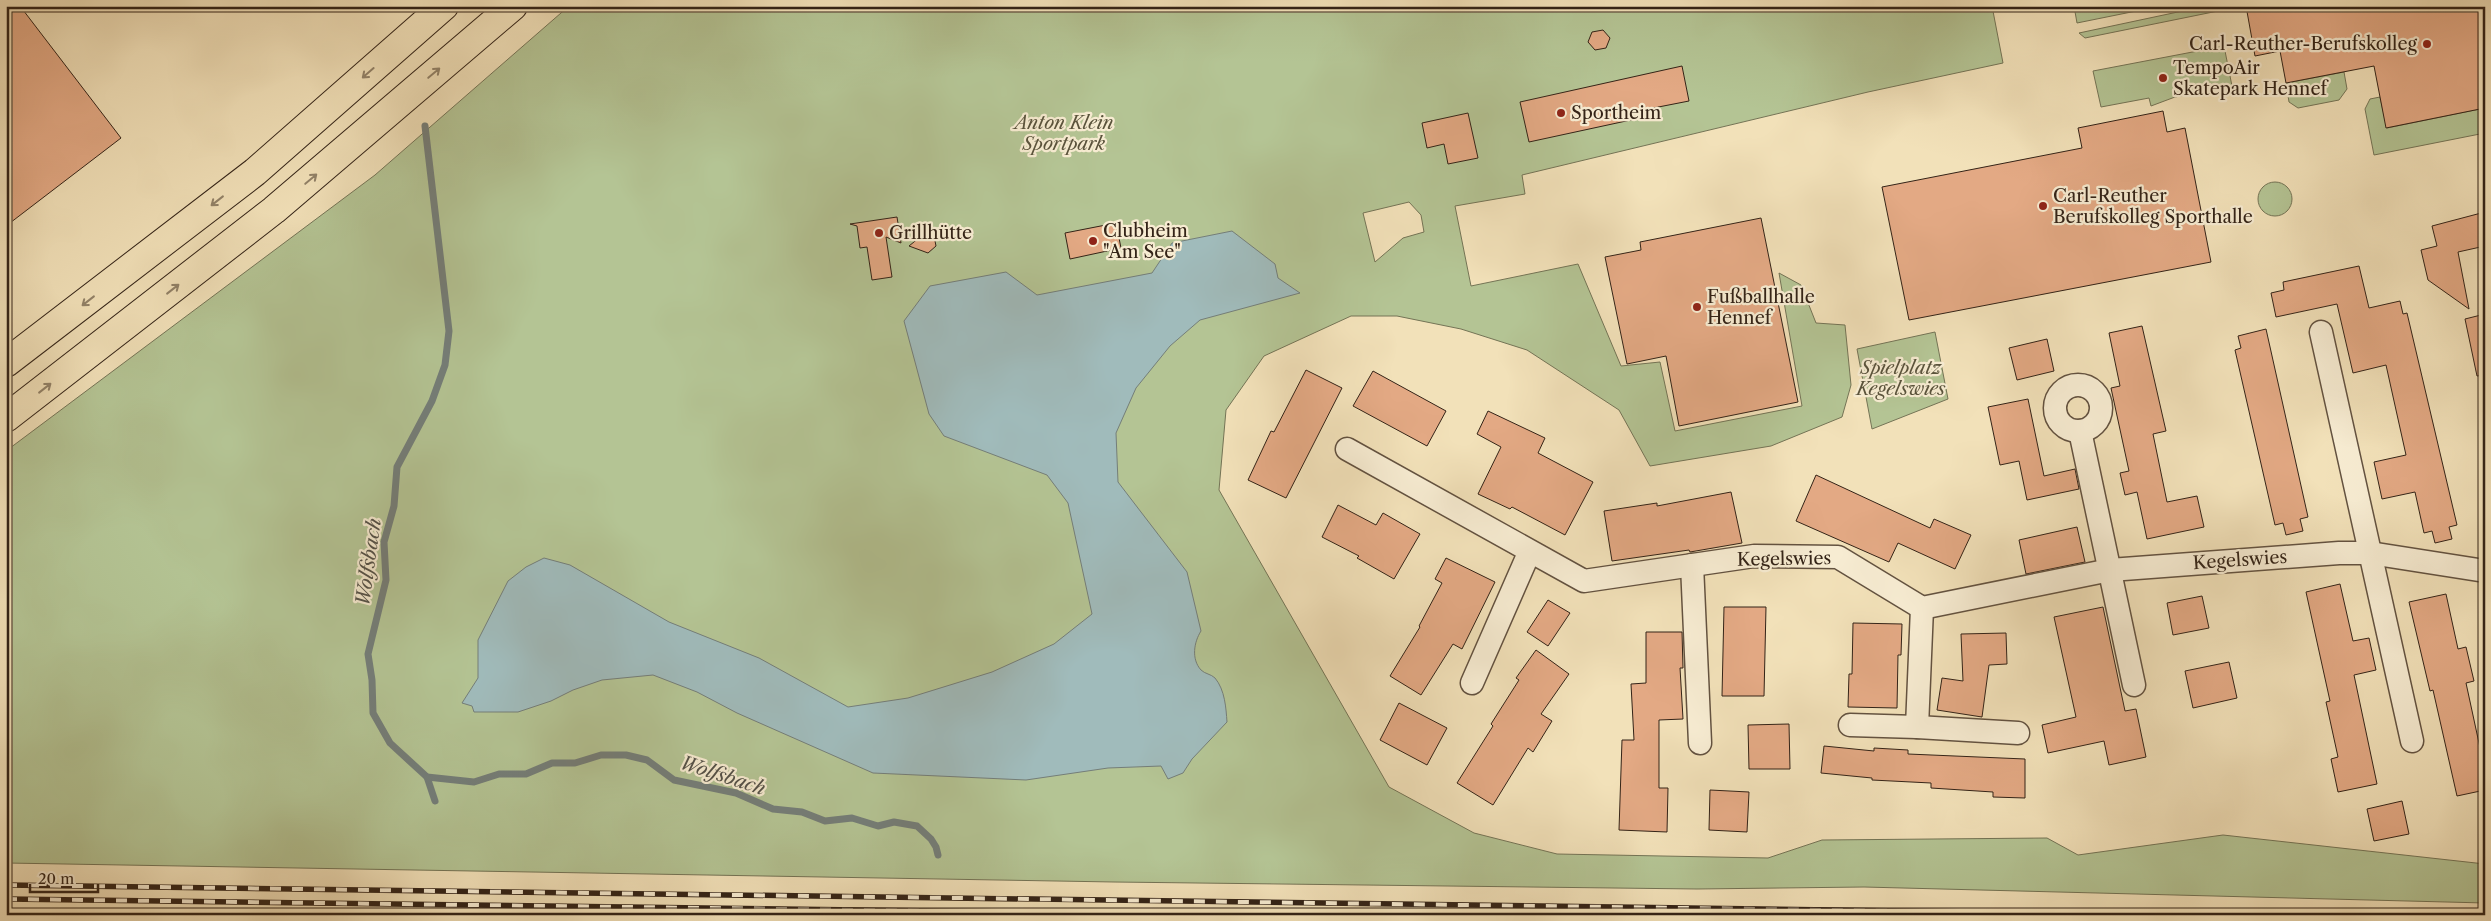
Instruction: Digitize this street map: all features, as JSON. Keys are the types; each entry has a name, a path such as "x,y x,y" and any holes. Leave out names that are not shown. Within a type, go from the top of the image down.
{"highway":[{"path":"6,364 255,172 444,6"},
{"path":"6,418 274,210 513,6"}],"street":[{"path":"2321,332 2412,741"},
{"path":"2074,379 2081,385 2094,391 2101,404 2101,412 2094,425 2080,431 2065,427 2056,415 2055,407 2060,393 2074,379"},
{"path":"2080,431 2134,685"},
{"name":"Kegelswies","path":"1347,449 1529,553 1584,581 1754,556 1838,558 1922,608 2110,570 2339,552 2370,553 2485,571"},
{"path":"1472,683 1529,553"},
{"path":"1692,565 1700,743"},
{"path":"1917,726 1922,608"},
{"path":"1850,725 1917,726 2018,733"}],"green space":[{"name":"Anton Klein Sportpark","path":"569,6 1992,6 2003,63 1868,92 1522,175 1525,194 1455,206 1471,286 1578,264 1621,366 1660,362 1675,431 1802,406 1779,273 1801,285 1816,323 1845,325 1851,385 1842,417 1771,446 1650,466 1619,410 1527,350 1461,329 1397,316 1351,316 1264,356 1226,410 1219,490 1389,787 1474,833 1557,854 1768,858 1822,840 2047,838 2078,855 2223,835 2485,864 2485,903 1864,887 1697,889 1114,882 6,863 6,451 375,175","holes":["1409,202 1421,215 1424,232 1403,238 1375,262 1363,213"]},
{"path":"2074,6 2106,6 2107,9 2124,6 2156,7 2077,23"},
{"path":"2212,6 2218,11 2085,38 2079,33"},
{"name":"TempoAir Skatepark Hennef","path":"2224,46 2232,86 2175,97 2151,106 2149,98 2101,107 2093,71"},
{"path":"2344,72 2347,89 2339,100 2298,108 2289,102 2286,83"},
{"path":"2380,97 2387,128 2480,109 2481,115 2485,115 2485,133 2374,155 2365,109 2370,99"},
{"path":"2275,182 2287,187 2292,199 2287,211 2275,216 2263,211 2258,199 2263,187"},
{"name":"Spielplatz Kegelswies","path":"1935,332 1948,399 1872,429 1857,349"}],"water":[{"path":"1232,231 1275,264 1278,278 1300,293 1200,320 1170,346 1136,388 1116,433 1118,482 1187,572 1201,631 1195,645 1196,661 1201,670 1215,678 1221,688 1224,699 1227,722 1192,759 1183,773 1168,779 1161,766 1108,768 1026,780 873,773 737,713 697,692 653,675 602,680 518,712 474,712 472,706 462,703 478,678 478,640 508,581 526,567 544,558 570,565 669,622 759,658 848,707 908,698 992,672 1054,644 1092,614 1068,503 1047,475 944,436 929,414 904,321 930,286 1006,272 1037,295 1152,273 1172,243"}],"building":[{"path":"6,6 20,6 121,138 6,226"},
{"name":"Carl-Reuther-Berufskolleg","path":"2246,6 2485,6 2485,108 2386,128 2374,66 2286,83 2280,51 2255,56"},
{"path":"1603,30 1610,38 1606,48 1595,50 1588,42 1592,32"},
{"path":"1682,66 1689,101 1638,111 1640,118 1529,142 1520,102"},
{"name":"Carl-Reuther Berufskolleg Sporthalle","path":"2163,111 2167,132 2185,128 2211,262 1909,320 1882,187 2082,148 2078,128"},
{"path":"1468,113 1478,158 1448,164 1444,144 1427,148 1422,123"},
{"path":"2485,212 2485,246 2458,252 2469,309 2428,280 2421,250 2437,246 2432,226"},
{"path":"897,217 901,243 886,237 892,277 872,280 867,247 860,248 857,226 850,224"},
{"name":"Fußballhalle Hennef","path":"1761,218 1798,402 1679,426 1666,356 1627,364 1605,257 1641,250 1640,242"},
{"name":"Clubheim \"Am See\"","path":"1116,223 1121,248 1070,259 1065,233"},
{"path":"925,233 934,236 936,246 928,253 909,246"},
{"path":"2359,266 2369,308 2400,301 2403,314 2407,313 2457,525 2449,527 2452,539 2435,543 2432,531 2424,533 2415,492 2382,499 2374,462 2406,455 2386,365 2353,373 2337,304 2276,317 2271,293 2284,290 2283,282"},
{"path":"2485,314 2485,375 2477,376 2465,319"},
{"path":"2142,326 2166,431 2153,434 2167,502 2197,496 2204,527 2147,539 2137,492 2125,495 2120,473 2129,471 2111,388 2120,386 2109,333"},
{"path":"2266,329 2308,517 2300,519 2303,531 2286,535 2283,523 2275,525 2235,350 2241,348 2238,336"},
{"path":"2047,339 2054,371 2017,380 2009,348"},
{"path":"1306,370 1342,388 1286,498 1248,480 1271,431 1274,432"},
{"path":"1373,371 1446,411 1427,446 1353,406"},
{"path":"2028,399 2044,476 2075,469 2079,489 2027,500 2019,461 2000,465 1988,407"},
{"path":"1488,411 1545,438 1538,453 1593,482 1565,535 1512,507 1510,509 1478,494 1501,447 1477,434"},
{"path":"1816,475 1930,528 1934,519 1971,535 1955,569 1898,543 1889,562 1796,521"},
{"path":"1731,492 1742,543 1690,552 1689,550 1612,561 1604,511 1657,503 1657,506"},
{"path":"1338,505 1376,525 1383,513 1420,534 1394,579 1357,558 1359,556 1322,537"},
{"path":"2077,527 2085,562 2026,574 2019,540"},
{"path":"1446,558 1495,582 1462,649 1453,644 1421,695 1390,676 1420,627 1442,583 1435,579"},
{"path":"2340,584 2353,641 2369,638 2376,670 2354,675 2377,784 2338,792 2331,759 2338,757 2326,702 2330,701 2306,592"},
{"path":"2446,594 2458,649 2466,647 2474,681 2466,683 2482,757 2485,756 2485,790 2457,796 2433,690 2430,691 2409,602"},
{"path":"2202,596 2209,628 2173,635 2167,603"},
{"path":"1548,600 1570,613 1548,646 1527,632"},
{"path":"1724,607 1766,607 1764,696 1722,696"},
{"path":"2103,607 2125,711 2136,709 2146,757 2109,765 2104,741 2048,753 2042,725 2076,717 2054,617"},
{"path":"1853,623 1902,624 1901,655 1898,655 1897,708 1848,707 1849,674 1852,674"},
{"path":"1646,632 1682,632 1683,668 1680,668 1683,719 1659,720 1659,788 1668,788 1667,832 1619,830 1622,740 1634,740 1631,684 1646,683"},
{"path":"2006,633 2007,664 1989,665 1982,717 1937,710 1942,678 1963,681 1961,634"},
{"path":"1536,650 1569,674 1541,714 1552,721 1533,752 1528,748 1493,805 1457,783 1519,680 1516,678"},
{"path":"2229,662 2237,698 2193,708 2185,671"},
{"path":"1399,703 1447,728 1427,765 1380,740"},
{"path":"1789,724 1790,769 1749,769 1748,725"},
{"path":"1824,746 1874,751 1874,748 1908,750 1908,754 2025,759 2025,798 1993,797 1993,792 1931,788 1931,783 1872,780 1872,778 1821,773"},
{"path":"1710,790 1749,792 1747,832 1709,830"},
{"path":"2402,801 2409,834 2374,841 2367,809"}],"waterway":[{"name":"Wolfsbach","path":"425,126 449,331 445,365 432,401 397,467 394,506 384,542 386,580 368,654 372,680 373,713 390,743 427,777 474,782 499,774 526,774 552,763 575,763 601,755 626,755 647,760 674,780 736,793 773,809 802,812 825,821 852,818 878,826 894,822 917,826 931,839 938,855"},
{"path":"427,777 435,801"}],"railway":[{"path":"6,885 2194,915"},
{"path":"6,899 1250,915"}],"place":[{"name":"Carl-Reuther-Berufskolleg","path":"2427,44"},
{"name":"TempoAir Skatepark Hennef","path":"2163,78"},
{"name":"Sportheim","path":"1561,113"},
{"name":"Carl-Reuther Berufskolleg Sporthalle","path":"2043,206"},
{"name":"Grillhütte","path":"879,233"},
{"name":"Clubheim \"Am See\"","path":"1093,241"},
{"name":"Fußballhalle Hennef","path":"1697,307"}]}
